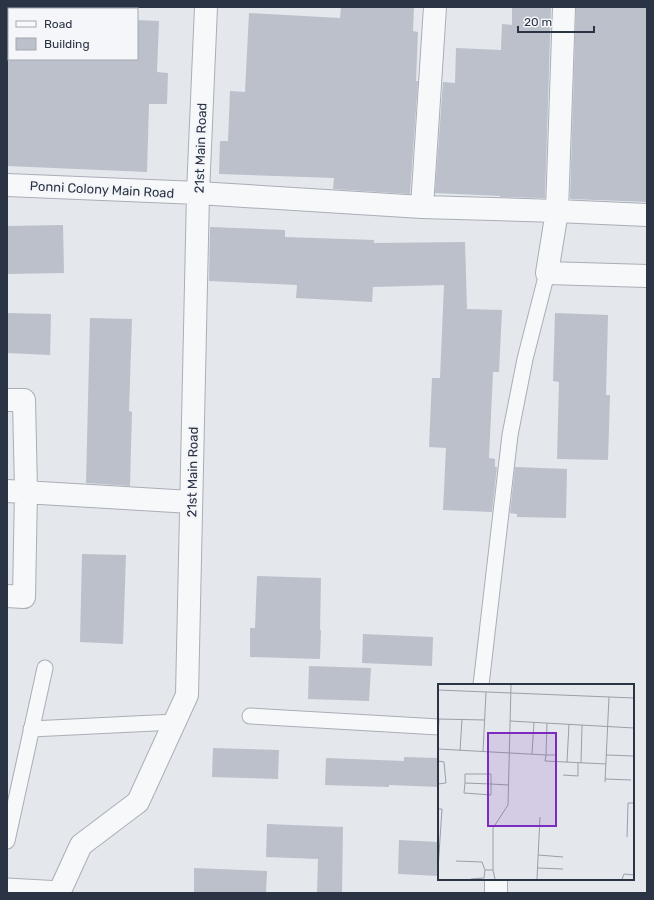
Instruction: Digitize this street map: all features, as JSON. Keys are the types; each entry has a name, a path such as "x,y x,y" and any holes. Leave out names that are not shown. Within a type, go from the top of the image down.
{"street":[{"name":"21st Main Road","path":"60,891 81,845 138,802 187,695 198,193 206,7"},
{"path":"422,207 434,7"},
{"path":"564,7 557,212 547,273 647,276"},
{"name":"Ponni Colony Main Road","path":"7,185 198,193 422,207 647,215"},
{"path":"7,400 24,400 16,491 24,597 7,596"},
{"path":"16,491 191,502"},
{"path":"496,880 496,893"}],"lane":[{"path":"481,684 510,435 525,360 547,273"},
{"path":"7,841 45,668"},
{"path":"250,716 438,727"},
{"path":"32,729 175,722"},
{"path":"7,886 60,891"}],"building":[{"path":"341,7 414,7 413,31 418,32 416,81 418,81 410,194 333,189 334,178 219,174 220,141 228,141 230,91 245,92 249,13 340,18"},
{"path":"512,7 551,7 545,198 435,193 443,82 455,83 456,48 501,50 502,24 512,25"},
{"path":"576,7 647,7 647,202 570,198"},
{"path":"138,20 159,21 157,72 168,73 167,104 149,104 147,172 7,166 7,59 138,60"},
{"path":"63,225 64,273 7,274 7,226"},
{"path":"210,227 285,230 285,237 374,240 374,243 465,242 467,309 502,310 499,372 493,372 489,458 495,459 495,467 497,467 492,512 443,510 446,448 429,447 432,378 440,378 444,285 373,287 372,302 296,298 297,285 209,281"},
{"path":"7,313 51,314 50,355 7,353"},
{"path":"555,313 608,315 606,395 610,395 608,460 557,459 559,382 553,381"},
{"path":"90,318 132,319 129,411 132,412 130,486 86,483"},
{"path":"515,467 567,469 566,518 517,517 517,514 510,513"},
{"path":"82,554 126,555 123,644 80,642"},
{"path":"257,576 321,578 320,659 250,657 250,628 255,628"},
{"path":"363,634 433,637 432,666 362,663"},
{"path":"309,666 371,668 369,701 308,699"},
{"path":"213,748 279,750 278,779 212,777"},
{"path":"404,757 438,758 438,787 325,785 326,758 404,761"},
{"path":"267,824 343,827 342,893 317,893 318,859 266,857"},
{"path":"399,840 438,842 438,876 398,874"},
{"path":"194,868 267,871 266,893 194,893"}]}
